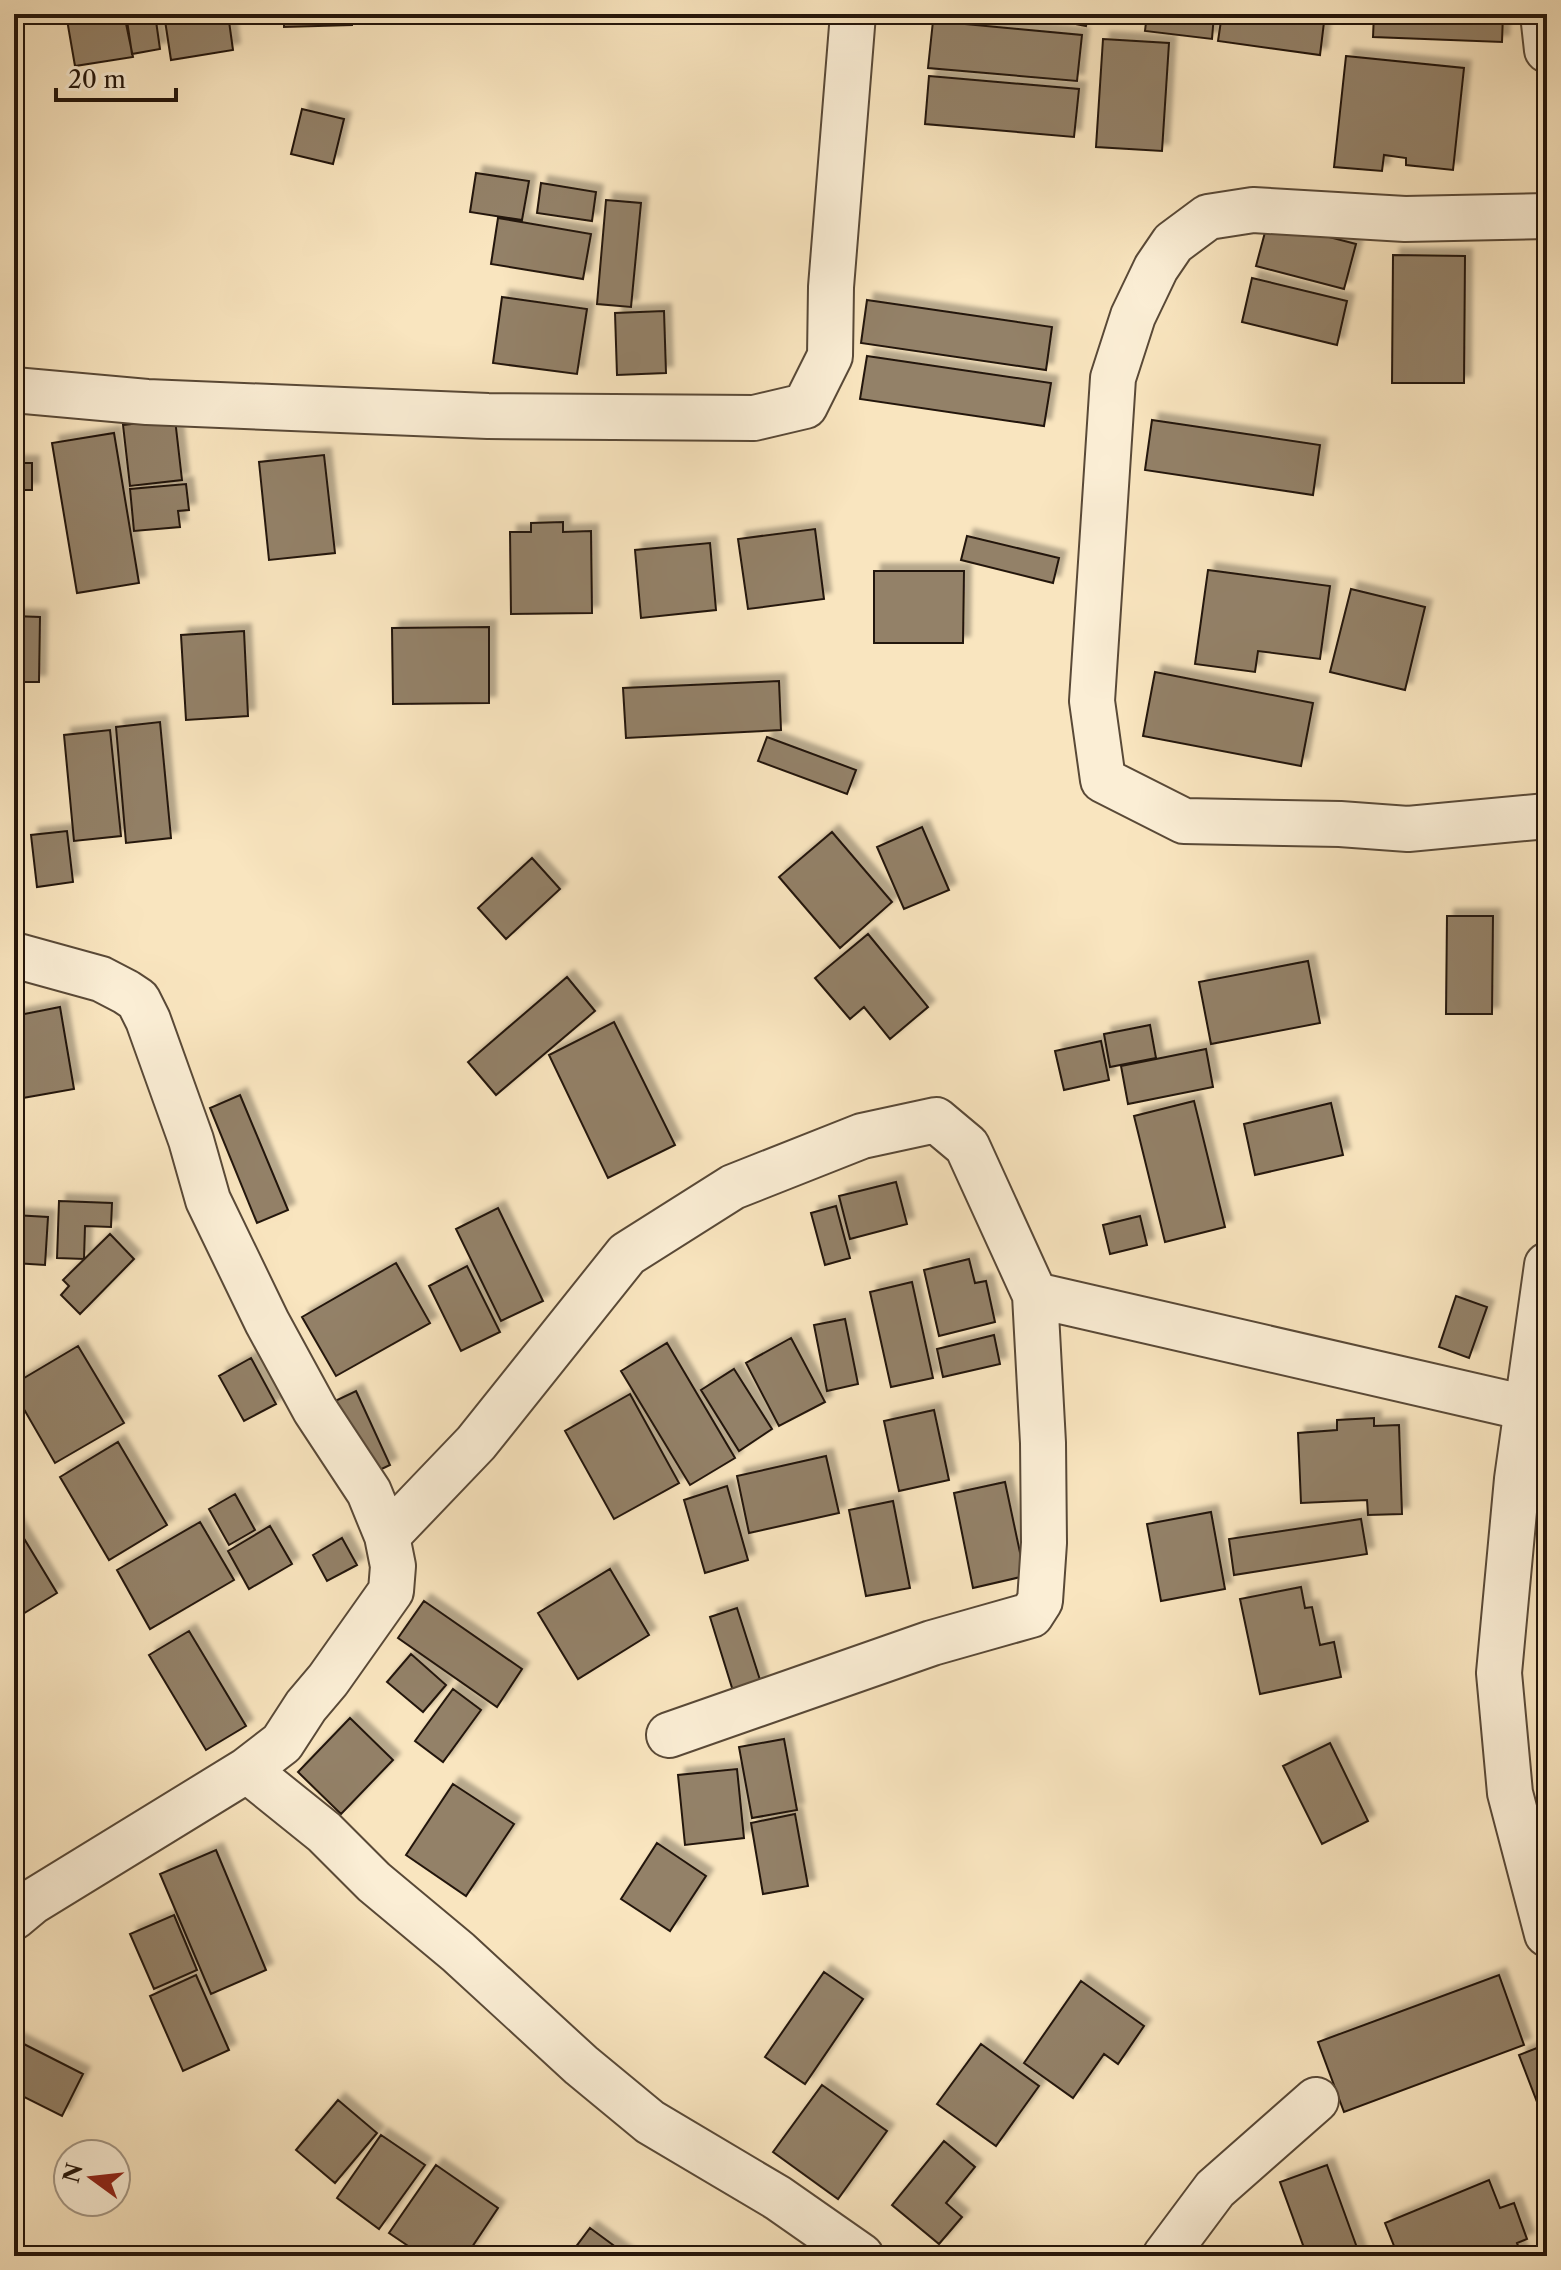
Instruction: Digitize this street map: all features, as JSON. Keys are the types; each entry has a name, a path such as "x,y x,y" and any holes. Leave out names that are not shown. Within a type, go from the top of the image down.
{"street":[{"path":"14,390 147,402 488,416 754,418 805,406 830,356 831,287 853,14"},
{"path":"1543,14 1547,50"},
{"path":"1547,216 1405,219 1253,210 1208,217 1173,243 1156,268 1133,316 1113,378 1092,701 1103,780 1184,821 1340,824 1408,829 1547,816"},
{"path":"14,955 101,979 138,1000 191,1140 208,1200 274,1335 315,1410 369,1492 387,1536 393,1566 391,1591 282,1743 247,1770 32,1902 14,1917"},
{"path":"387,1536 476,1443 627,1254 733,1187 862,1136 936,1120 967,1146 1035,1295 1043,1443 1044,1543 1040,1601 1031,1615 932,1643 669,1735"},
{"path":"1547,1265 1517,1479 1499,1673 1510,1793 1547,1934"},
{"path":"1035,1295 1527,1408"},
{"path":"247,1770 324,1832 374,1882 650,2122 778,2198 861,2256"},
{"path":"1165,2256 1215,2189 1316,2100"}],"building":[{"path":"66,14 124,14 133,57 75,66"},
{"path":"126,14 155,14 160,49 132,54"},
{"path":"164,14 228,14 233,50 171,60"},
{"path":"284,14 352,14 352,25 284,27"},
{"path":"1025,14 1088,14 1086,26"},
{"path":"1147,14 1214,14 1212,39 1145,31"},
{"path":"1222,14 1325,14 1320,55 1218,41"},
{"path":"1374,14 1503,14 1502,42 1373,37"},
{"path":"933,21 1082,35 1077,81 928,68"},
{"path":"1103,39 1169,43 1162,151 1096,147"},
{"path":"1346,56 1464,68 1453,170 1406,165 1406,158 1384,155 1382,171 1334,167"},
{"path":"929,76 1079,89 1074,137 925,124"},
{"path":"302,109 344,119 333,164 291,154"},
{"path":"476,173 529,181 522,220 470,212"},
{"path":"541,183 596,192 592,221 537,213"},
{"path":"606,200 641,203 631,307 597,304"},
{"path":"498,218 591,234 583,279 491,264"},
{"path":"1268,221 1356,244 1344,289 1256,266"},
{"path":"1393,255 1465,256 1464,383 1392,383"},
{"path":"1252,278 1347,301 1337,345 1242,322"},
{"path":"502,297 587,309 577,374 493,363"},
{"path":"867,300 1052,327 1046,370 861,343"},
{"path":"664,311 666,373 617,375 615,313"},
{"path":"867,356 1051,383 1044,426 860,399"},
{"path":"175,419 182,480 130,486 123,425"},
{"path":"1152,420 1320,445 1313,495 1145,470"},
{"path":"114,433 139,583 77,593 52,443"},
{"path":"324,455 335,553 269,560 259,462"},
{"path":"14,463 32,463 32,490 14,490"},
{"path":"186,484 189,510 178,511 180,527 134,531 130,489"},
{"path":"563,522 563,532 591,531 592,613 511,614 510,532 531,532 531,523"},
{"path":"815,529 824,599 748,609 738,539"},
{"path":"967,536 1059,558 1053,583 961,560"},
{"path":"710,543 716,610 641,618 635,550"},
{"path":"1208,570 1330,586 1320,659 1258,651 1255,672 1195,664"},
{"path":"874,571 964,571 963,643 874,643"},
{"path":"1351,589 1425,607 1405,690 1330,672"},
{"path":"14,616 40,617 39,682 14,682"},
{"path":"489,627 489,703 393,704 392,628"},
{"path":"244,631 248,716 186,720 181,635"},
{"path":"1155,672 1313,703 1301,766 1143,736"},
{"path":"779,681 781,730 626,738 623,688"},
{"path":"160,722 171,838 126,843 116,727"},
{"path":"110,730 121,836 74,841 64,735"},
{"path":"767,737 856,770 847,794 758,761"},
{"path":"922,827 949,890 904,909 877,847"},
{"path":"67,831 73,882 37,887 31,835"},
{"path":"832,832 892,902 840,948 779,877"},
{"path":"532,858 560,889 506,939 478,908"},
{"path":"1447,916 1493,916 1492,1014 1446,1014"},
{"path":"868,934 928,1007 890,1039 864,1007 850,1019 815,978"},
{"path":"1308,961 1320,1023 1211,1044 1199,982"},
{"path":"567,977 595,1011 496,1095 468,1062"},
{"path":"60,1007 74,1089 17,1099 14,1016"},
{"path":"614,1022 675,1145 608,1178 549,1055"},
{"path":"1150,1025 1156,1058 1110,1067 1104,1034"},
{"path":"1101,1041 1109,1080 1064,1090 1055,1051"},
{"path":"1206,1049 1213,1087 1128,1104 1121,1066"},
{"path":"240,1095 288,1210 257,1223 210,1108"},
{"path":"1194,1101 1225,1227 1165,1242 1134,1116"},
{"path":"1331,1103 1343,1155 1255,1175 1244,1124"},
{"path":"896,1182 907,1224 850,1239 839,1196"},
{"path":"59,1201 112,1203 111,1227 85,1226 84,1259 57,1258"},
{"path":"836,1206 850,1258 825,1265 811,1213"},
{"path":"498,1208 543,1301 501,1321 456,1229"},
{"path":"14,1215 48,1217 45,1265 14,1263"},
{"path":"1140,1216 1147,1245 1110,1254 1103,1225"},
{"path":"110,1234 134,1259 80,1314 61,1295 69,1286 63,1280"},
{"path":"969,1259 975,1283 986,1281 995,1322 939,1336 924,1270"},
{"path":"396,1263 430,1323 336,1376 302,1317"},
{"path":"467,1266 500,1332 461,1351 429,1286"},
{"path":"912,1282 933,1378 891,1387 870,1292"},
{"path":"1456,1296 1487,1307 1469,1358 1439,1347"},
{"path":"845,1319 858,1384 827,1391 814,1325"},
{"path":"994,1335 1000,1364 943,1377 937,1349"},
{"path":"791,1338 825,1402 779,1426 746,1363"},
{"path":"667,1343 735,1458 690,1485 621,1371"},
{"path":"78,1346 124,1423 55,1463 14,1392 14,1384"},
{"path":"251,1358 276,1404 244,1421 219,1376"},
{"path":"734,1369 772,1429 739,1451 701,1390"},
{"path":"356,1391 390,1465 367,1476 333,1402"},
{"path":"630,1394 679,1483 614,1519 565,1431"},
{"path":"934,1410 949,1480 899,1491 884,1421"},
{"path":"1374,1418 1374,1426 1399,1425 1402,1514 1368,1515 1367,1500 1301,1503 1298,1433 1337,1430 1337,1420"},
{"path":"118,1442 167,1525 109,1560 60,1477"},
{"path":"826,1456 839,1513 749,1533 737,1476"},
{"path":"1005,1482 1025,1576 973,1588 954,1493"},
{"path":"727,1486 748,1560 705,1573 684,1500"},
{"path":"235,1494 255,1530 229,1545 209,1509"},
{"path":"893,1501 910,1588 866,1596 849,1510"},
{"path":"1211,1512 1225,1589 1161,1601 1147,1524"},
{"path":"1361,1519 1367,1554 1234,1575 1229,1539"},
{"path":"14,1522 57,1593 18,1617 14,1611"},
{"path":"200,1522 234,1580 150,1629 117,1570"},
{"path":"270,1526 292,1564 249,1589 228,1551"},
{"path":"342,1538 357,1565 327,1581 313,1555"},
{"path":"610,1569 649,1635 578,1679 538,1613"},
{"path":"1301,1587 1305,1608 1312,1607 1320,1645 1334,1642 1341,1677 1260,1694 1240,1599"},
{"path":"424,1601 522,1669 497,1707 398,1638"},
{"path":"737,1608 761,1683 733,1691 710,1617"},
{"path":"189,1631 246,1726 206,1750 149,1655"},
{"path":"411,1654 446,1685 423,1712 387,1682"},
{"path":"453,1689 481,1710 443,1762 415,1741"},
{"path":"350,1718 393,1760 341,1814 298,1772"},
{"path":"784,1739 797,1810 752,1818 739,1747"},
{"path":"1330,1743 1368,1821 1322,1844 1283,1766"},
{"path":"737,1769 744,1838 685,1845 678,1775"},
{"path":"453,1784 514,1824 466,1896 406,1855"},
{"path":"795,1814 808,1886 763,1894 751,1823"},
{"path":"657,1843 706,1876 670,1931 621,1899"},
{"path":"216,1850 266,1970 211,1994 160,1874"},
{"path":"174,1915 197,1970 154,1989 130,1934"},
{"path":"824,1972 863,1999 805,2084 765,2057"},
{"path":"196,1975 229,2050 183,2071 150,1996"},
{"path":"1499,1975 1524,2045 1344,2112 1318,2042"},
{"path":"1081,1981 1144,2026 1118,2064 1104,2054 1073,2098 1024,2063"},
{"path":"14,2039 83,2074 62,2116 14,2092"},
{"path":"981,2044 1039,2086 996,2146 937,2104"},
{"path":"1547,2044 1547,2128 1519,2055"},
{"path":"822,2085 887,2131 838,2199 773,2152"},
{"path":"338,2100 377,2133 335,2183 296,2150"},
{"path":"381,2135 425,2165 379,2229 337,2198"},
{"path":"944,2141 975,2167 946,2203 962,2217 939,2244 892,2205"},
{"path":"436,2165 498,2208 466,2256 423,2256 389,2233"},
{"path":"1327,2165 1360,2256 1307,2256 1280,2182"},
{"path":"1489,2180 1500,2208 1514,2203 1527,2239 1517,2243 1522,2256 1398,2256 1385,2223"},
{"path":"590,2228 628,2256 569,2256"}]}
